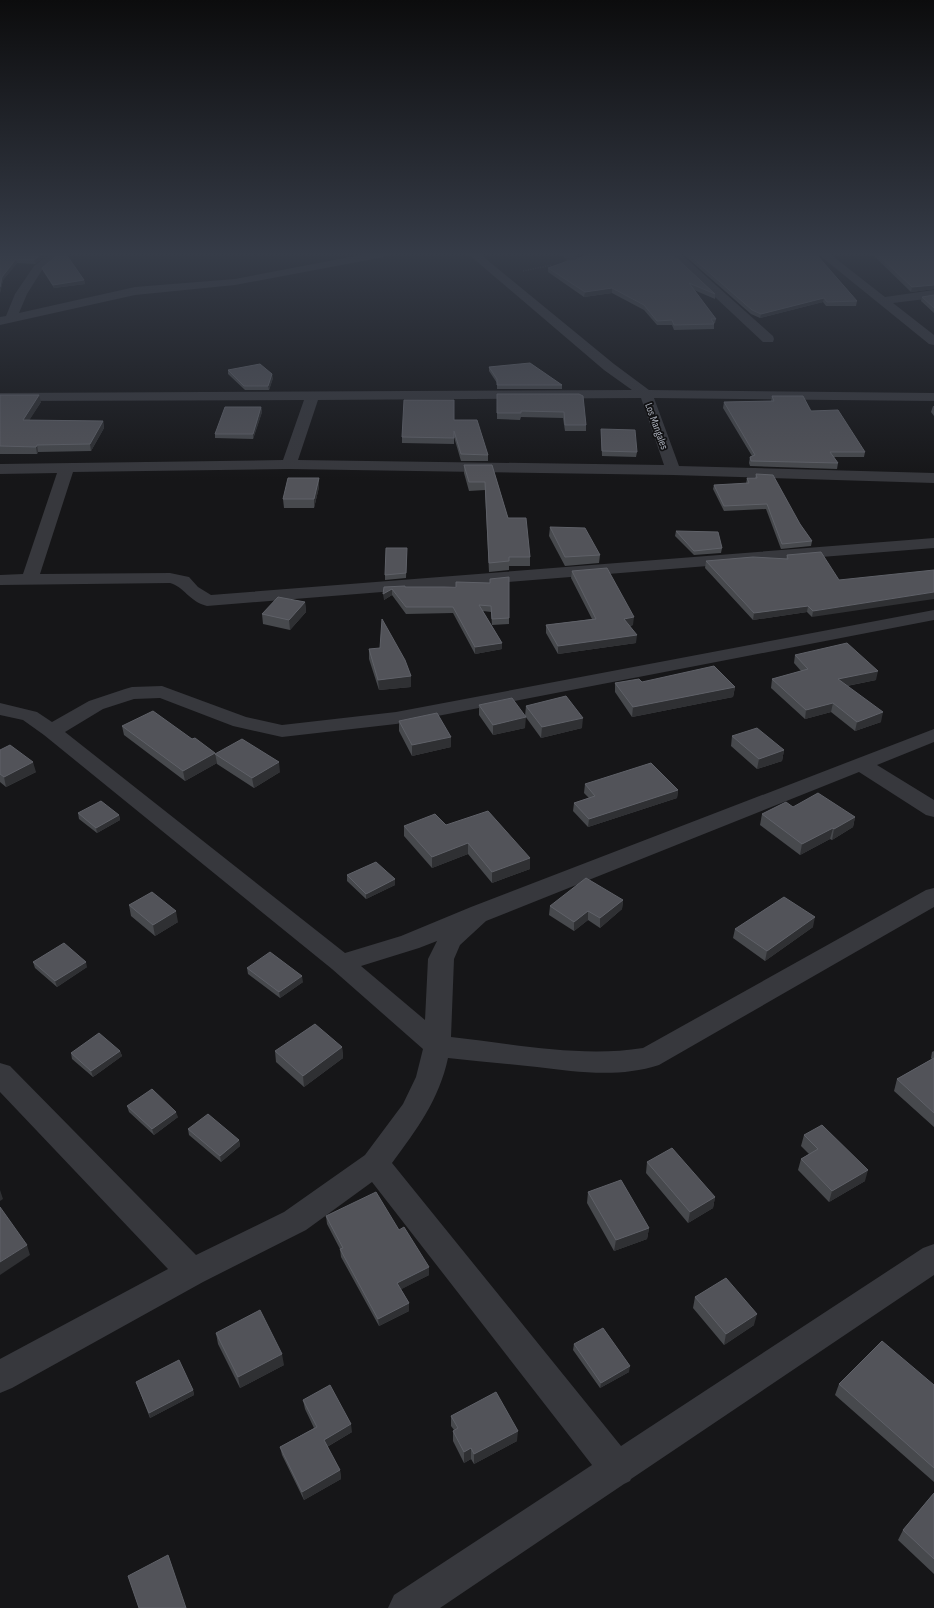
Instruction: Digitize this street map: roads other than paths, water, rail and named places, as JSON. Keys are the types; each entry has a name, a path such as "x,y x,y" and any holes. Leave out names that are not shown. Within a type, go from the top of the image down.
{"street":[{"name":"Los Mangales","path":"563,329 609,367 646,394 673,470"},
{"path":"758,329 768,338"},
{"path":"918,329 934,341"},
{"path":"0,397 646,394 934,397"},
{"path":"289,464 313,395"},
{"path":"0,469 289,464 673,470 934,478"},
{"path":"30,580 66,469"},
{"path":"0,580 170,578 183,581 192,592 207,601 934,543"},
{"path":"51,731 96,705 132,693 162,692 240,722 282,731 396,718 934,615"},
{"path":"0,709 30,716 51,731 341,963 437,1046 582,1062 622,1062 648,1058 934,896"},
{"path":"341,963 410,942 480,913 934,735"},
{"path":"860,764 934,810"},
{"path":"0,1377 192,1272 295,1221 375,1164 414,1111 430,1077 437,1046 441,960 450,940 480,913"},
{"path":"0,1074 192,1272"},
{"path":"375,1164 618,1469"},
{"path":"407,1608 934,1258"}]}
